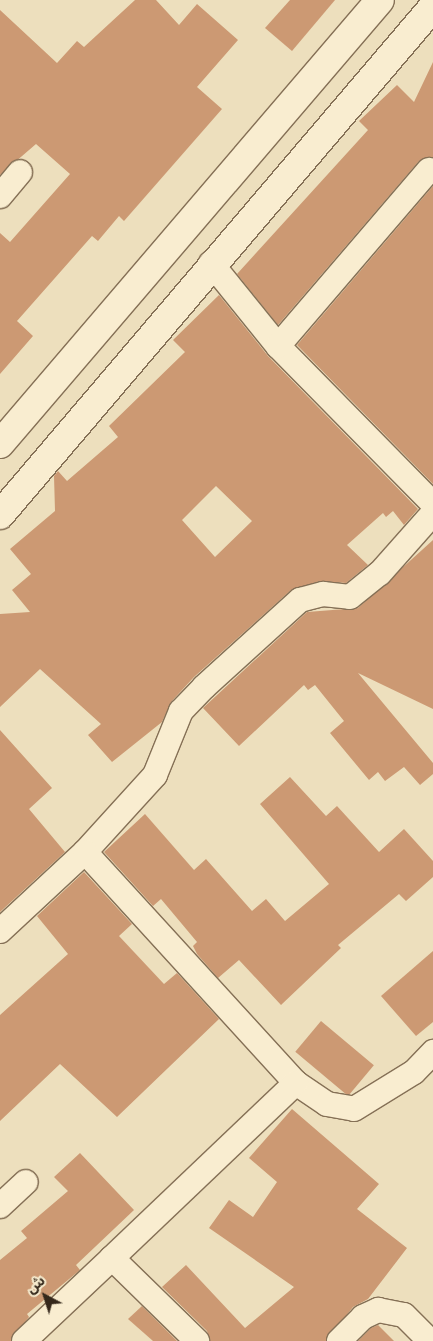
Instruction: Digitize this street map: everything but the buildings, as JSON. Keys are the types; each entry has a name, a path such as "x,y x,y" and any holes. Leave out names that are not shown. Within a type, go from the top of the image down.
{"main road":[{"path":"0,444 380,0"},
{"path":"0,515 211,264 433,7"}],"street":[{"path":"278,346 429,170"},
{"path":"0,196 20,172"},
{"path":"211,264 278,346 433,504"},
{"path":"0,931 85,852 155,775 181,711 204,687 300,600 323,594 350,597 373,579 433,513"},
{"path":"85,852 296,1084 327,1104 354,1109 414,1072 433,1052"},
{"path":"24,1341 296,1084"},
{"path":"0,1206 26,1182"},
{"path":"112,1258 197,1341"},
{"path":"339,1341 363,1317 378,1310 404,1315 430,1341"}]}
